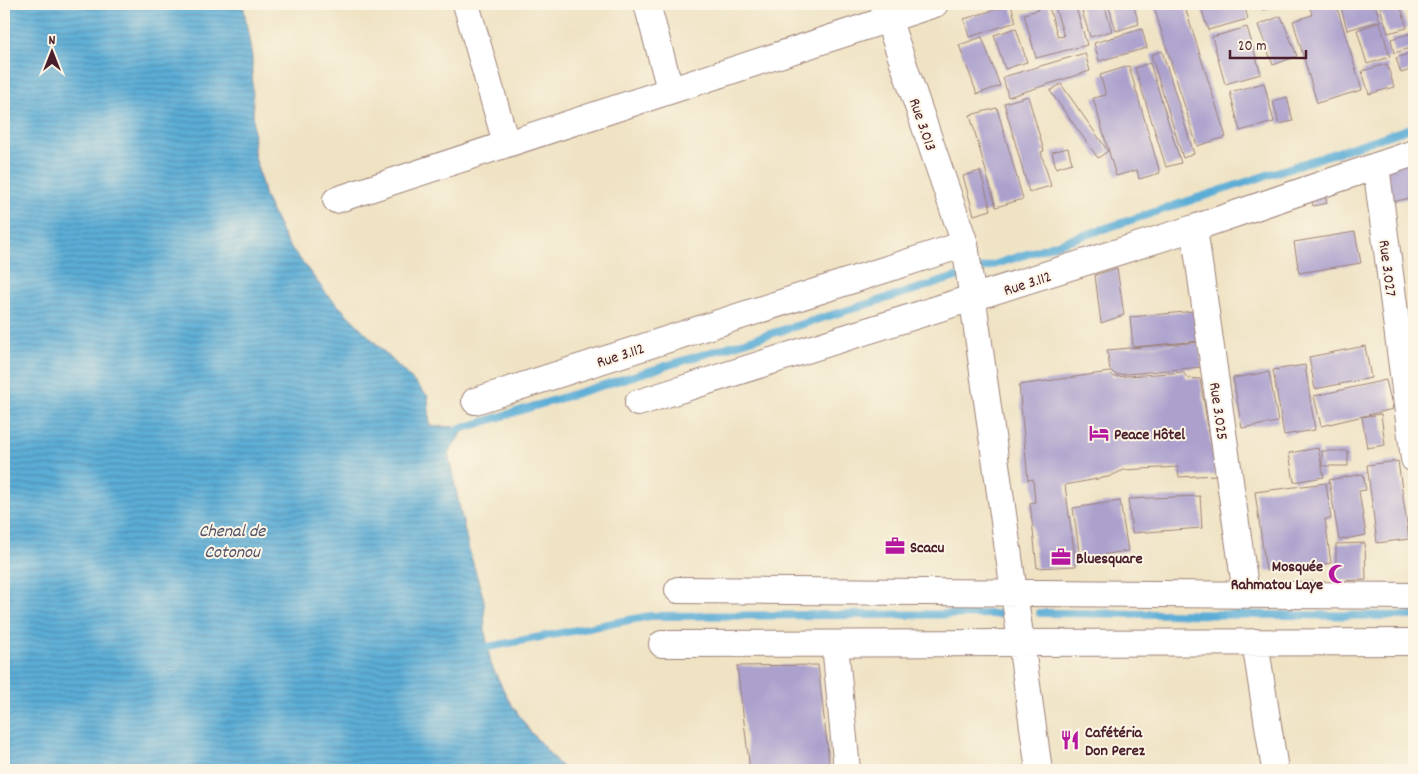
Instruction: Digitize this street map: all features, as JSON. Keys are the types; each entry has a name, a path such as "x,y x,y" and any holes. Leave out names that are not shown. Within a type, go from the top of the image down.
{"street":[{"path":"466,4 506,143"},
{"path":"648,4 670,89"},
{"path":"336,200 670,89 885,11 935,4"},
{"name":"Rue 3.013","path":"885,11 965,244 1039,770"},
{"name":"Rue 3.112","path":"638,403 973,299 1194,228 1414,154"},
{"name":"Rue 3.027","path":"1376,166 1414,459"},
{"name":"Rue 3.025","path":"1194,228 1246,594"},
{"name":"Rue 3.112","path":"475,401 965,244"},
{"path":"678,590 1414,596"},
{"path":"1255,642 1275,770"},
{"path":"662,644 1414,642"},
{"path":"835,644 847,770"}],"water":[{"name":"Chenal de Cotonou","path":"4,4 243,4 252,57 254,153 265,197 286,241 326,293 428,396 430,426 466,427 448,453 469,550 484,600 485,632 491,664 508,699 529,730 564,770 4,770"}],"building":[{"path":"1036,4 1048,4 1058,37 1064,36 1054,4 1075,4 1087,45 1036,58 1024,14 1038,10"},
{"path":"1080,4 1104,4 1112,31 1090,37"},
{"path":"1108,4 1133,4 1139,24 1116,31"},
{"path":"1153,4 1184,4 1226,137 1197,146"},
{"path":"1200,4 1244,4 1248,19 1208,30"},
{"path":"1262,4 1282,4 1263,10"},
{"path":"1309,4 1336,4 1362,90 1317,103 1293,21 1312,15"},
{"path":"1340,4 1375,4 1380,21 1347,30"},
{"path":"1379,4 1400,4 1407,28 1388,33"},
{"path":"1011,5 1016,22 969,37 964,19"},
{"path":"1281,16 1297,56 1273,65 1258,25"},
{"path":"1380,22 1390,57 1367,64 1357,30"},
{"path":"1247,27 1261,74 1225,84 1212,37"},
{"path":"1016,28 1027,62 1005,69 994,35"},
{"path":"1142,29 1147,48 1099,61 1094,43"},
{"path":"1414,32 1414,47 1394,53 1391,39"},
{"path":"982,37 1000,86 977,94 959,45"},
{"path":"1162,51 1194,154 1183,158 1151,55"},
{"path":"1414,52 1414,69 1401,73 1396,58"},
{"path":"1085,53 1090,71 1008,97 1003,77"},
{"path":"1150,63 1181,163 1166,167 1135,68"},
{"path":"1387,64 1394,87 1369,94 1362,71"},
{"path":"1129,66 1160,173 1139,179 1137,170 1116,176 1093,98 1106,95 1100,75"},
{"path":"1264,83 1274,122 1240,131 1230,92"},
{"path":"1061,84 1108,151 1098,158 1050,91"},
{"path":"1028,96 1044,151 1041,152 1051,186 1029,192 1004,103"},
{"path":"1287,97 1293,121 1279,124 1273,101"},
{"path":"997,108 1023,199 996,207 970,115"},
{"path":"1414,147 1414,197 1392,202 1383,152"},
{"path":"1068,148 1072,163 1056,168 1052,152"},
{"path":"980,171 991,210 974,215 963,176"},
{"path":"1323,188 1327,203 1313,206 1310,191"},
{"path":"1355,232 1361,263 1299,273 1294,242"},
{"path":"1117,268 1124,315 1101,323 1095,275"},
{"path":"1196,311 1199,341 1133,347 1130,317"},
{"path":"1199,342 1202,367 1116,375 1110,370 1107,350"},
{"path":"1365,346 1371,378 1315,389 1309,357"},
{"path":"1305,365 1315,430 1284,435 1273,370"},
{"path":"1109,372 1114,377 1183,372 1187,378 1200,379 1216,475 1179,477 1178,467 1124,470 1108,477 1065,485 1076,566 1037,568 1030,503 1035,502 1033,479 1028,480 1019,385"},
{"path":"1269,372 1278,422 1242,428 1233,378"},
{"path":"1386,380 1393,409 1321,426 1314,396"},
{"path":"1381,414 1385,445 1367,448 1362,417"},
{"path":"1318,448 1324,477 1294,482 1289,453"},
{"path":"1322,451 1348,451 1348,466 1322,466"},
{"path":"1398,461 1409,539 1377,543 1367,465"},
{"path":"1363,474 1366,490 1359,491 1366,535 1339,540 1329,480"},
{"path":"1326,483 1331,519 1325,519 1331,563 1266,571 1255,492"},
{"path":"1200,496 1202,528 1132,533 1128,499"},
{"path":"1120,501 1128,551 1080,558 1073,508"},
{"path":"1365,543 1366,580 1336,581 1336,544"},
{"path":"818,665 830,770 750,770 737,666"}],"waterway":[{"path":"457,430 969,273 1414,127"},
{"path":"1040,613 1414,616"},
{"path":"478,649 650,616 1004,614"}],"place":[{"name":"Peace Hôtel","path":"1099,433"},
{"name":"Scacu","path":"895,546"},
{"name":"Bluesquare","path":"1061,557"},
{"name":"Mosquée Rahmatou Laye","path":"1338,574"},
{"name":"Cafétéria Don Perez","path":"1070,740"}]}
